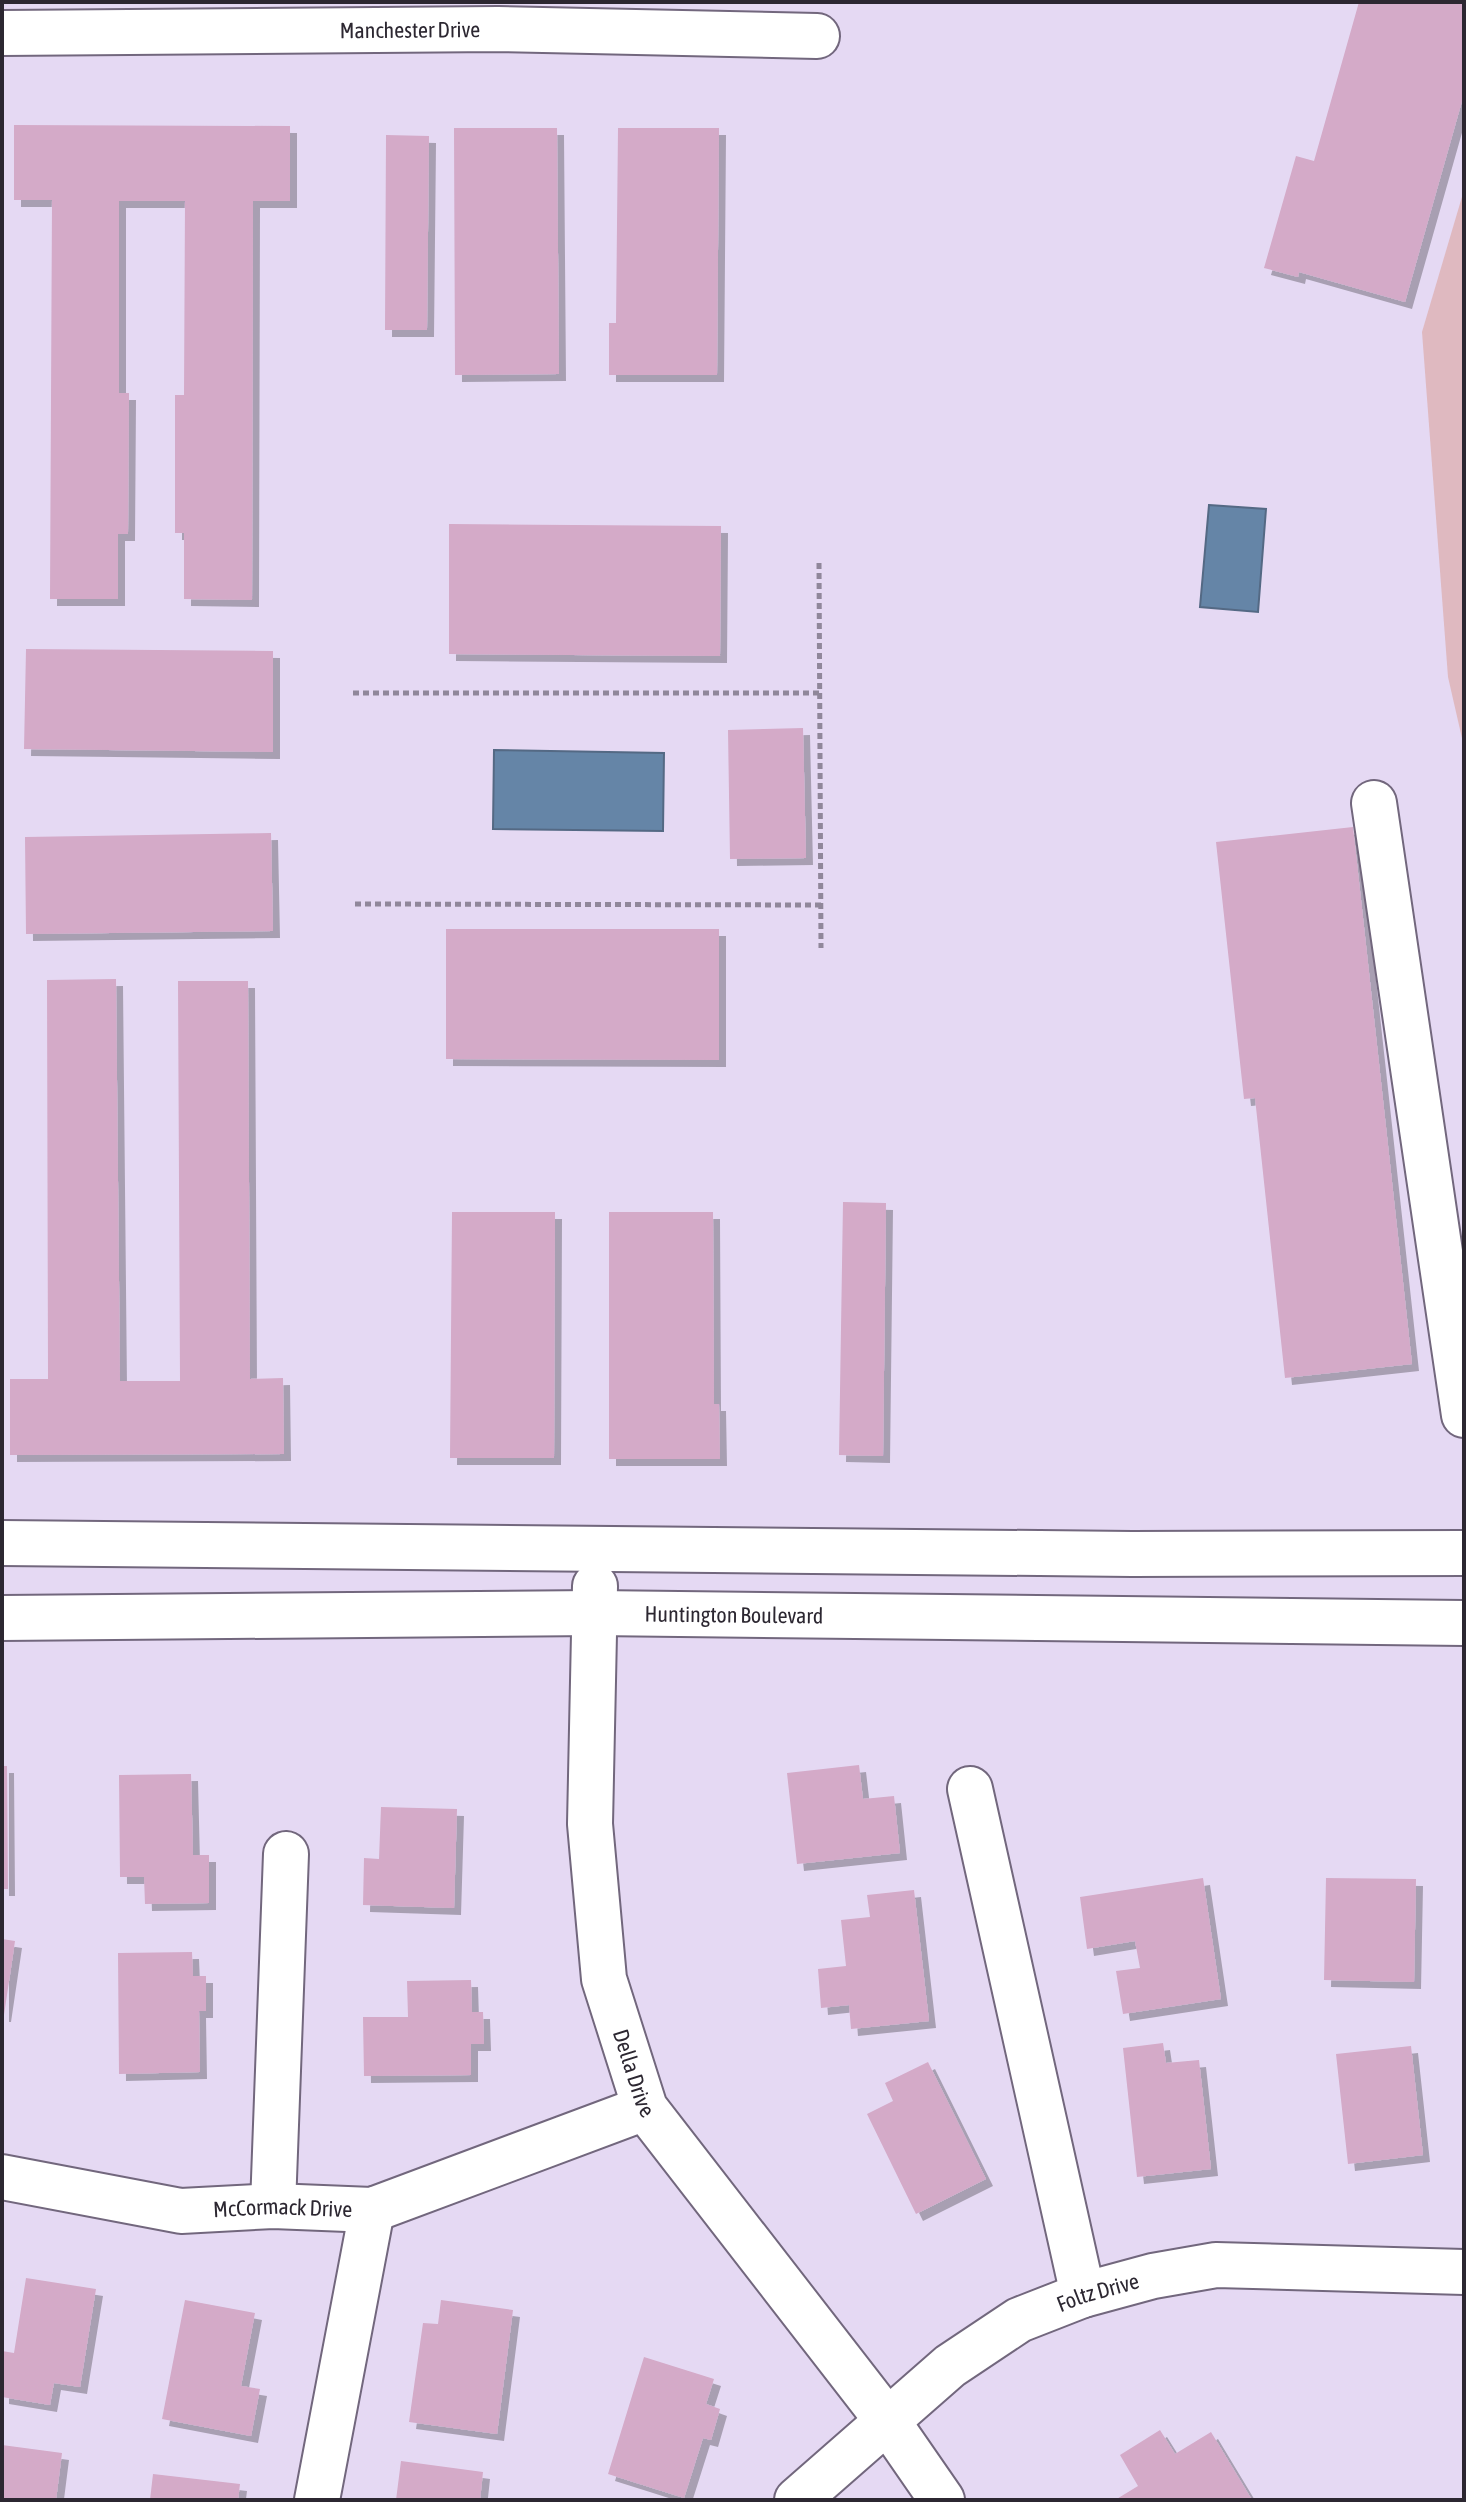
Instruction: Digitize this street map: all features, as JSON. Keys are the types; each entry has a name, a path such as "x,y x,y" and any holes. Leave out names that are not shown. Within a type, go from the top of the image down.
{"street":[{"name":"Manchester Drive","path":"2,33 498,29 817,36"},
{"path":"1374,803 1464,1415"},
{"path":"2,1543 1132,1554 1464,1553"},
{"name":"Della Drive","path":"596,1549 590,1824 604,1979 645,2108 886,2419 942,2500"},
{"name":"Huntington Boulevard","path":"2,1618 595,1613 1464,1623"},
{"path":"970,1789 1083,2295"},
{"path":"273,2206 286,1854"},
{"name":"McCormack Drive","path":"2,2177 181,2211 273,2206 372,2210 645,2108"},
{"path":"317,2500 372,2210"},
{"name":"Foltz Drive","path":"797,2500 950,2366 1019,2320 1083,2295 1153,2276 1216,2265 1464,2272"}],"path":[{"path":"819,563 821,948"},
{"path":"353,693 820,693"},
{"path":"355,904 821,905"}],"shaded area":[{"path":"1464,190 1464,747 1448,677 1422,332"}],"water":[{"path":"1209,505 1266,509 1258,612 1200,607"},
{"path":"494,750 664,753 663,831 493,829"}],"building":[{"path":"1359,2 1464,2 1464,94 1405,302 1299,272 1298,277 1264,268 1296,156 1314,161"},
{"path":"14,125 290,126 290,201 253,201 252,600 184,599 184,533 175,533 175,395 184,395 185,201 119,201 119,393 129,393 128,534 118,534 118,599 50,599 52,200 14,200"},
{"path":"454,128 557,128 559,374 455,375"},
{"path":"618,128 719,128 717,375 609,375 609,323 616,323"},
{"path":"386,135 429,136 427,330 385,330"},
{"path":"449,524 721,526 720,656 449,654"},
{"path":"26,649 273,651 273,752 24,749"},
{"path":"803,728 806,858 730,859 728,730"},
{"path":"1353,827 1412,1364 1285,1378 1255,1098 1244,1099 1216,842"},
{"path":"271,833 273,931 26,934 25,837"},
{"path":"446,929 719,929 719,1060 446,1059"},
{"path":"116,979 120,1381 180,1381 178,981 248,981 250,1379 283,1378 284,1454 10,1455 10,1379 48,1379 47,980"},
{"path":"843,1202 886,1203 883,1456 839,1455"},
{"path":"452,1212 555,1212 554,1458 450,1458"},
{"path":"609,1212 713,1212 714,1404 719,1404 720,1459 609,1459"},
{"path":"859,1765 863,1799 894,1796 900,1853 797,1864 787,1773"},
{"path":"2,1766 7,1766 8,1889 2,1889"},
{"path":"191,1774 193,1855 209,1855 209,1903 145,1904 144,1877 120,1877 119,1775"},
{"path":"381,1807 457,1809 454,1908 363,1905 364,1858 379,1859"},
{"path":"1203,1878 1221,1999 1123,2014 1116,1971 1140,1968 1135,1941 1087,1949 1080,1897"},
{"path":"1326,1878 1416,1879 1414,1982 1324,1980"},
{"path":"914,1890 929,2021 851,2029 849,2005 821,2008 818,1969 846,1966 841,1920 870,1917 867,1895"},
{"path":"2,1939 15,1941 4,2015 2,2015"},
{"path":"192,1952 193,1976 206,1976 206,2011 199,2011 200,2072 119,2074 118,1953"},
{"path":"471,1980 472,2012 483,2012 484,2044 471,2044 471,2075 364,2076 363,2017 408,2017 407,1981"},
{"path":"1163,2043 1166,2063 1199,2060 1211,2169 1137,2177 1123,2048"},
{"path":"1411,2046 1423,2155 1348,2164 1336,2054"},
{"path":"928,2062 986,2179 916,2214 867,2114 893,2101 885,2083"},
{"path":"26,2278 96,2289 80,2387 54,2383 50,2405 2,2397 2,2351 14,2353"},
{"path":"185,2300 255,2313 241,2386 260,2389 251,2436 162,2419"},
{"path":"441,2300 513,2310 497,2434 409,2422 423,2323 438,2324"},
{"path":"644,2357 714,2379 706,2404 720,2409 711,2440 703,2438 684,2498 608,2474"},
{"path":"1160,2430 1175,2454 1211,2432 1252,2500 1115,2500 1138,2486 1120,2455"},
{"path":"2,2445 62,2453 56,2500 2,2500"},
{"path":"401,2461 483,2472 480,2500 396,2500"},
{"path":"153,2474 240,2484 238,2500 150,2500"}]}
